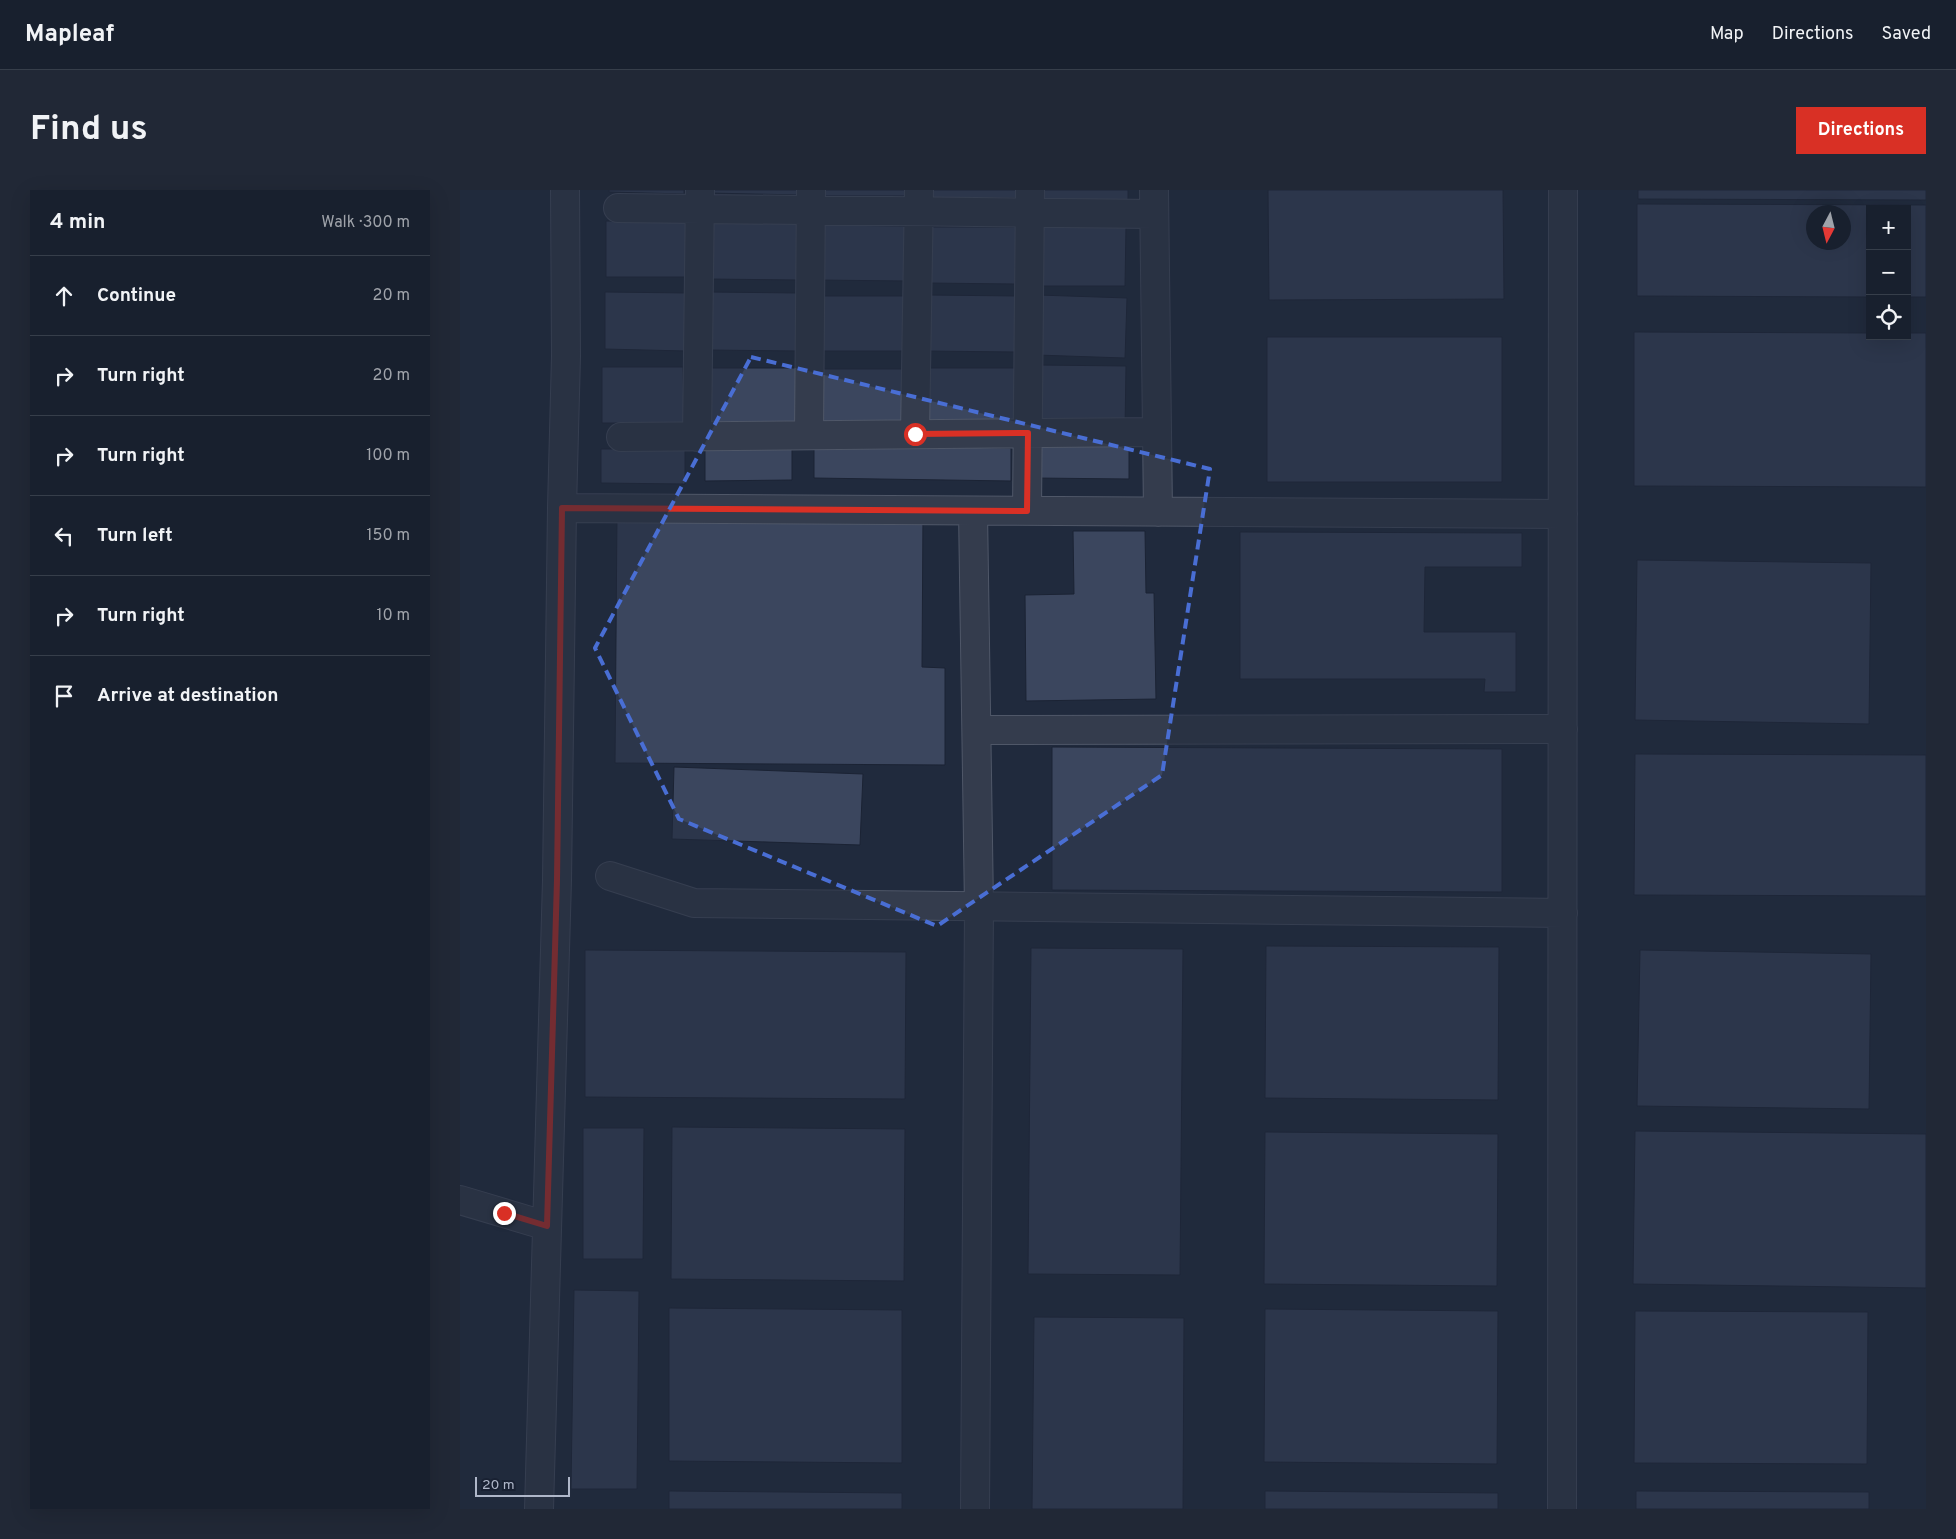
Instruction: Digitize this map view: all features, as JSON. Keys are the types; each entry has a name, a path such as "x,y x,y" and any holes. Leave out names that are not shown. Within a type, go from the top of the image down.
{"lane":[{"path":"539,1509 556,907 566,356 565,190"},
{"path":"1562,1509 1563,190"},
{"path":"618,208 700,200 1154,202 1158,512"},
{"path":"697,437 700,200"},
{"path":"809,435 811,200"},
{"path":"915,434 919,201"},
{"path":"1027,511 1030,201"},
{"path":"621,437 1157,432"},
{"path":"562,508 1563,514"},
{"path":"973,510 979,907 976,1509"},
{"path":"976,730 1563,729"},
{"path":"610,876 694,903 1563,913"},
{"path":"460,1200 547,1226"}],"highlighted area":[{"path":"751,357 1210,469 1162,775 937,926 679,819 595,648"}],"building":[{"path":"609,190 684,190 684,194 609,192"},
{"path":"709,190 801,190 800,195 709,193"},
{"path":"819,190 908,190 908,196 818,196"},
{"path":"927,190 1018,190 1018,198 927,198"},
{"path":"1040,190 1128,190 1128,200 1040,200"},
{"path":"1268,190 1503,190 1504,299 1269,300"},
{"path":"1638,190 1926,190 1926,200 1638,199"},
{"path":"1637,204 1926,205 1926,297 1911,297 1911,205 1866,205 1866,297 1637,296"},
{"path":"606,221 686,222 686,277 606,277"},
{"path":"711,222 799,223 798,280 710,279"},
{"path":"820,225 908,226 907,281 819,280"},
{"path":"1039,225 1126,226 1125,286 1039,286"},
{"path":"929,227 1016,227 1015,284 929,283"},
{"path":"605,292 687,293 686,351 605,349"},
{"path":"709,292 797,293 797,351 709,350"},
{"path":"927,295 1017,296 1016,352 926,351"},
{"path":"1038,295 1127,298 1125,358 1037,355"},
{"path":"816,296 907,296 907,351 815,351"},
{"path":"1634,332 1866,333 1866,340 1911,340 1911,333 1926,333 1926,487 1634,486"},
{"path":"1267,337 1502,337 1502,482 1267,482"},
{"path":"1037,365 1126,366 1125,427 1036,426"},
{"path":"602,367 683,367 684,423 602,423"},
{"path":"707,368 796,368 796,423 707,422"},
{"path":"924,368 1015,368 1015,423 924,423"},
{"path":"816,369 906,369 907,424 816,424"},
{"path":"1036,443 1129,444 1129,479 1035,478"},
{"path":"814,445 1011,448 1011,481 814,478"},
{"path":"792,447 792,480 705,481 705,448"},
{"path":"601,449 685,449 685,484 601,483"},
{"path":"617,514 923,515 922,667 945,668 945,765 615,763"},
{"path":"1073,531 1145,531 1146,593 1154,593 1156,699 1026,701 1025,595 1074,594"},
{"path":"1240,532 1522,533 1522,567 1425,567 1424,632 1516,632 1516,692 1484,692 1485,679 1240,679"},
{"path":"1637,560 1871,563 1869,724 1635,720"},
{"path":"1052,747 1502,749 1502,892 1052,890"},
{"path":"1635,754 1926,755 1926,896 1634,895"},
{"path":"674,767 863,774 860,845 672,839"},
{"path":"1266,946 1499,947 1498,1100 1265,1098"},
{"path":"1031,948 1183,949 1180,1275 1028,1274"},
{"path":"585,950 906,952 905,1099 585,1097"},
{"path":"1640,950 1871,954 1869,1109 1637,1106"},
{"path":"672,1127 905,1129 904,1281 671,1279"},
{"path":"583,1128 644,1128 643,1259 583,1259"},
{"path":"1635,1131 1926,1134 1926,1288 1633,1284"},
{"path":"1265,1132 1498,1134 1497,1286 1264,1284"},
{"path":"574,1290 639,1291 637,1489 571,1489"},
{"path":"669,1308 902,1310 902,1463 669,1461"},
{"path":"1265,1309 1498,1311 1497,1464 1264,1462"},
{"path":"1635,1311 1868,1312 1867,1464 1634,1463"},
{"path":"1034,1317 1184,1318 1183,1509 1032,1509"},
{"path":"669,1491 902,1493 902,1509 669,1509"},
{"path":"1265,1491 1498,1493 1498,1509 1265,1509"},
{"path":"1636,1491 1869,1492 1869,1509 1636,1509"}],"route":[{"path":"504,1213 547,1226 557,880 562,508 1027,511 1028,433 915,434"}]}
